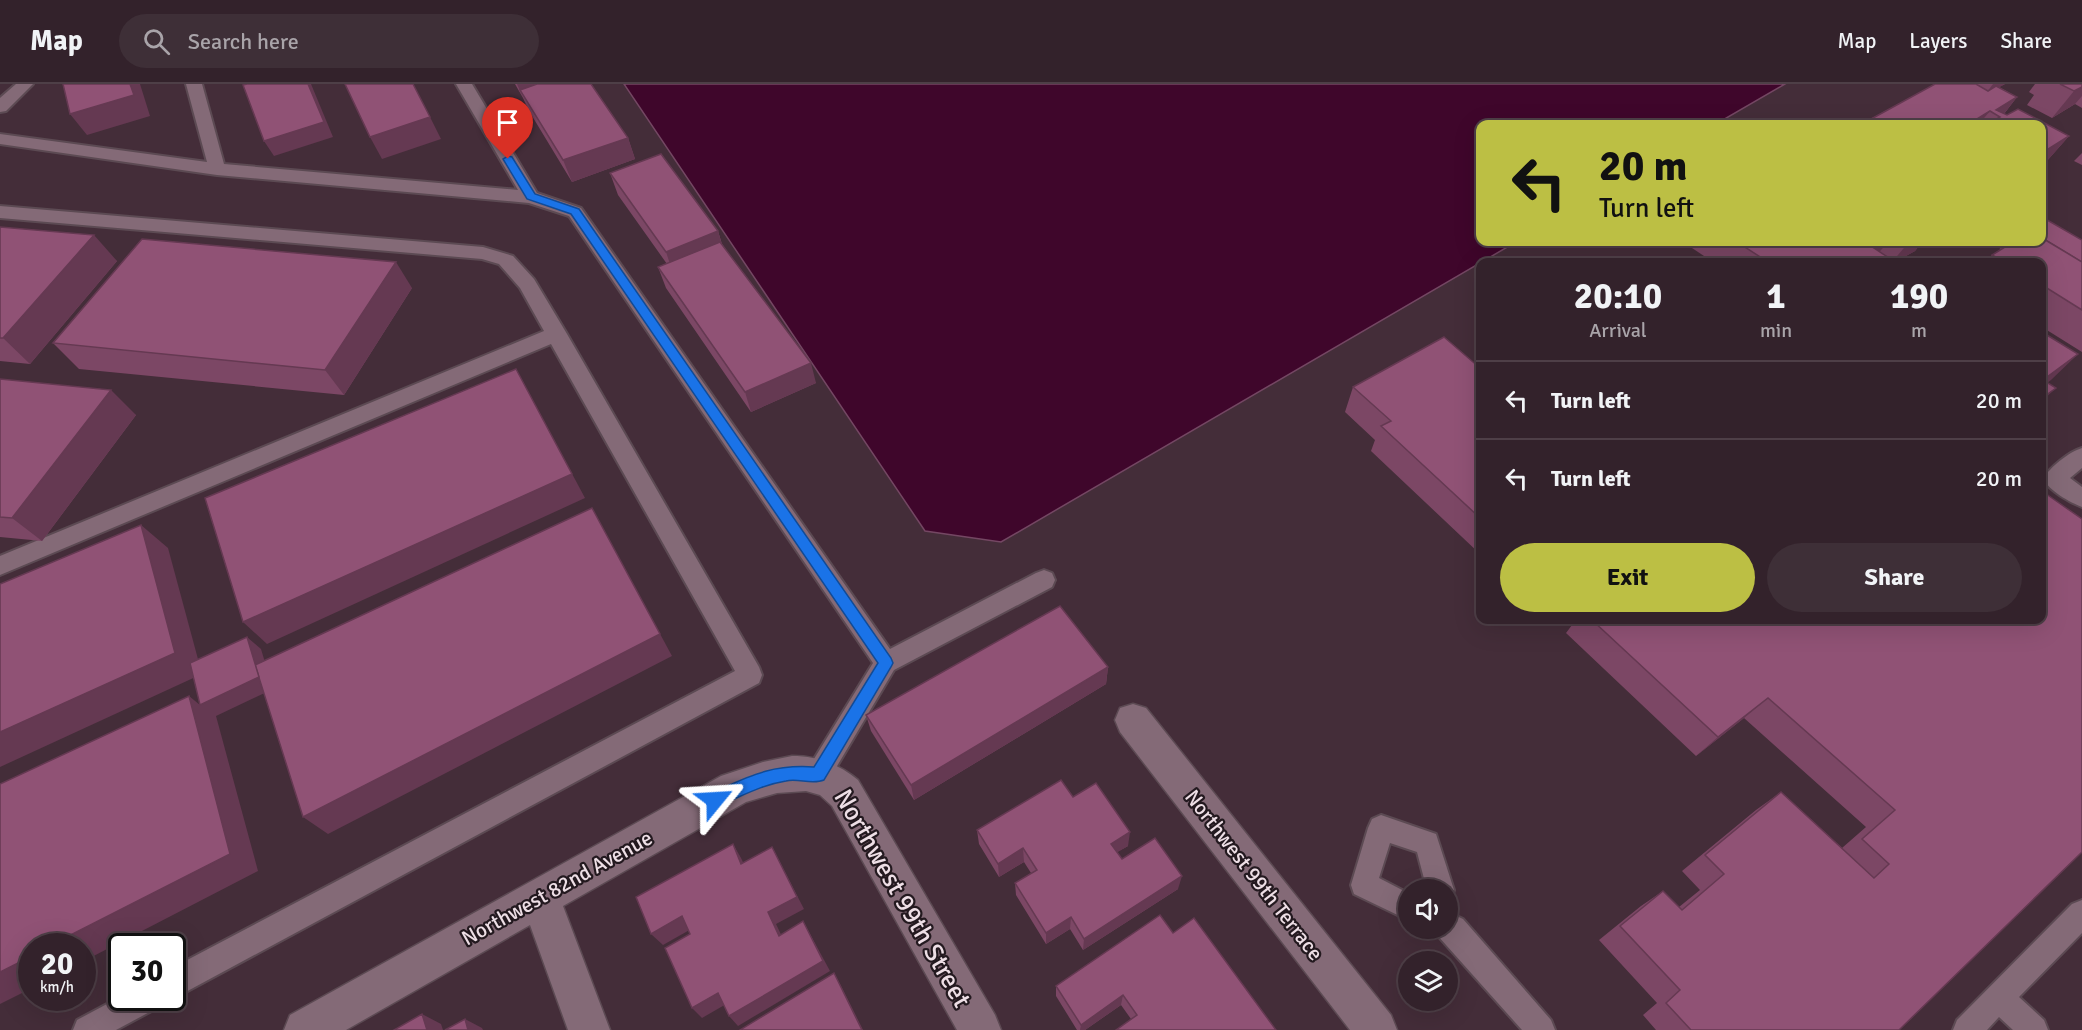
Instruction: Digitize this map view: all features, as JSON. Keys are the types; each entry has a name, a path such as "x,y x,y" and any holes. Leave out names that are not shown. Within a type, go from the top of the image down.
{"street":[{"name":"Northwest 99th Terrace","path":"1133,720 1376,1030"},
{"name":"Northwest 82nd Avenue","path":"305,1030 734,789 761,778 790,773 818,775"},
{"name":"Northwest 99th Street","path":"818,775 834,781 845,793 980,1030"},
{"path":"540,897 589,1030"}],"lane":[{"path":"0,107 25,84"},
{"path":"194,84 216,169"},
{"path":"464,84 531,197"},
{"path":"0,139 216,169 531,197 575,212 886,663"},
{"path":"0,212 483,254 506,260 527,284 750,675 186,977"},
{"path":"0,566 556,334"},
{"path":"2082,456 2054,479 2082,498"},
{"path":"818,775 886,663 1044,580"},
{"path":"1398,902 1364,885 1381,828 1427,843 1438,879"},
{"path":"1967,1030 2082,914"},
{"path":"1458,933 1541,1030"},
{"path":"1999,997 2034,1030"},
{"path":"87,1030 123,1011"}],"shaded area":[{"path":"624,84 1785,84 1723,120 1476,120 1476,246 1509,246 1489,258 1476,258 1476,265 1001,542 925,531"}],"building":[{"path":"63,84 130,84 134,95 70,114"},
{"path":"308,84 324,122 264,141 243,85"},
{"path":"345,84 413,84 430,117 370,137"},
{"path":"537,84 591,84 628,138 563,160 520,90"},
{"path":"1935,84 1976,84 1988,91 1996,86 2017,97 1996,110 2007,115 2018,109 2039,120 1995,120 2000,117 1990,111 1977,119 1979,120 1869,120"},
{"path":"2060,84 2082,84 2082,87 2074,91"},
{"path":"2046,124 2069,136 2046,150"},
{"path":"661,154 718,231 666,252 610,173"},
{"path":"2046,219 2082,240 2082,262 2046,240"},
{"path":"0,227 94,235 3,338 0,338"},
{"path":"142,239 396,262 325,370 53,343"},
{"path":"2046,240 2082,262 2082,310 2046,288 2046,258 1998,258 1992,255 2007,246 2046,246"},
{"path":"720,242 811,363 745,392 658,267"},
{"path":"1743,246 1871,246 1886,256 1882,258 1762,258"},
{"path":"2046,334 2078,354 2046,378"},
{"path":"1444,337 1476,365 1476,514 1381,426 1391,421 1353,387"},
{"path":"516,369 572,474 243,622 205,498"},
{"path":"0,379 111,390 12,518 0,517"},
{"path":"2046,382 2056,388 2046,395"},
{"path":"2046,494 2082,519 2082,852 1899,1030 1691,1030 1666,1003 1680,990 1620,926 1663,891 1682,910 1724,874 1705,855 1781,792 1874,878 1889,864 1862,839 1895,810 1768,698 1718,737 1596,624 2046,624"},
{"path":"592,508 660,634 303,817 255,665"},
{"path":"141,525 175,653 0,732 0,584"},
{"path":"1060,606 1108,667 911,785 866,715"},
{"path":"247,637 259,677 200,705 190,663"},
{"path":"189,696 230,854 75,933 18,933 18,963 0,972 0,784"},
{"path":"1061,780 1073,797 1096,783 1130,832 1111,844 1122,859 1155,838 1182,876 1084,939 1071,917 1046,933 1015,883 1037,870 1023,848 998,864 977,830"},
{"path":"733,844 741,864 772,847 797,897 768,912 779,936 803,921 823,961 729,1016 718,993 692,1008 665,948 690,934 682,916 651,934 636,897"},
{"path":"1160,915 1173,933 1194,918 1276,1030 1116,1030 1137,1015 1123,995 1081,1025 1056,986"},
{"path":"834,973 862,1030 740,1030"},
{"path":"422,1014 427,1030 394,1030"},
{"path":"465,1019 468,1030 445,1030"}],"route":[{"path":"508,159 531,197 575,212 886,663 818,775 790,773 761,778 715,800"}]}
